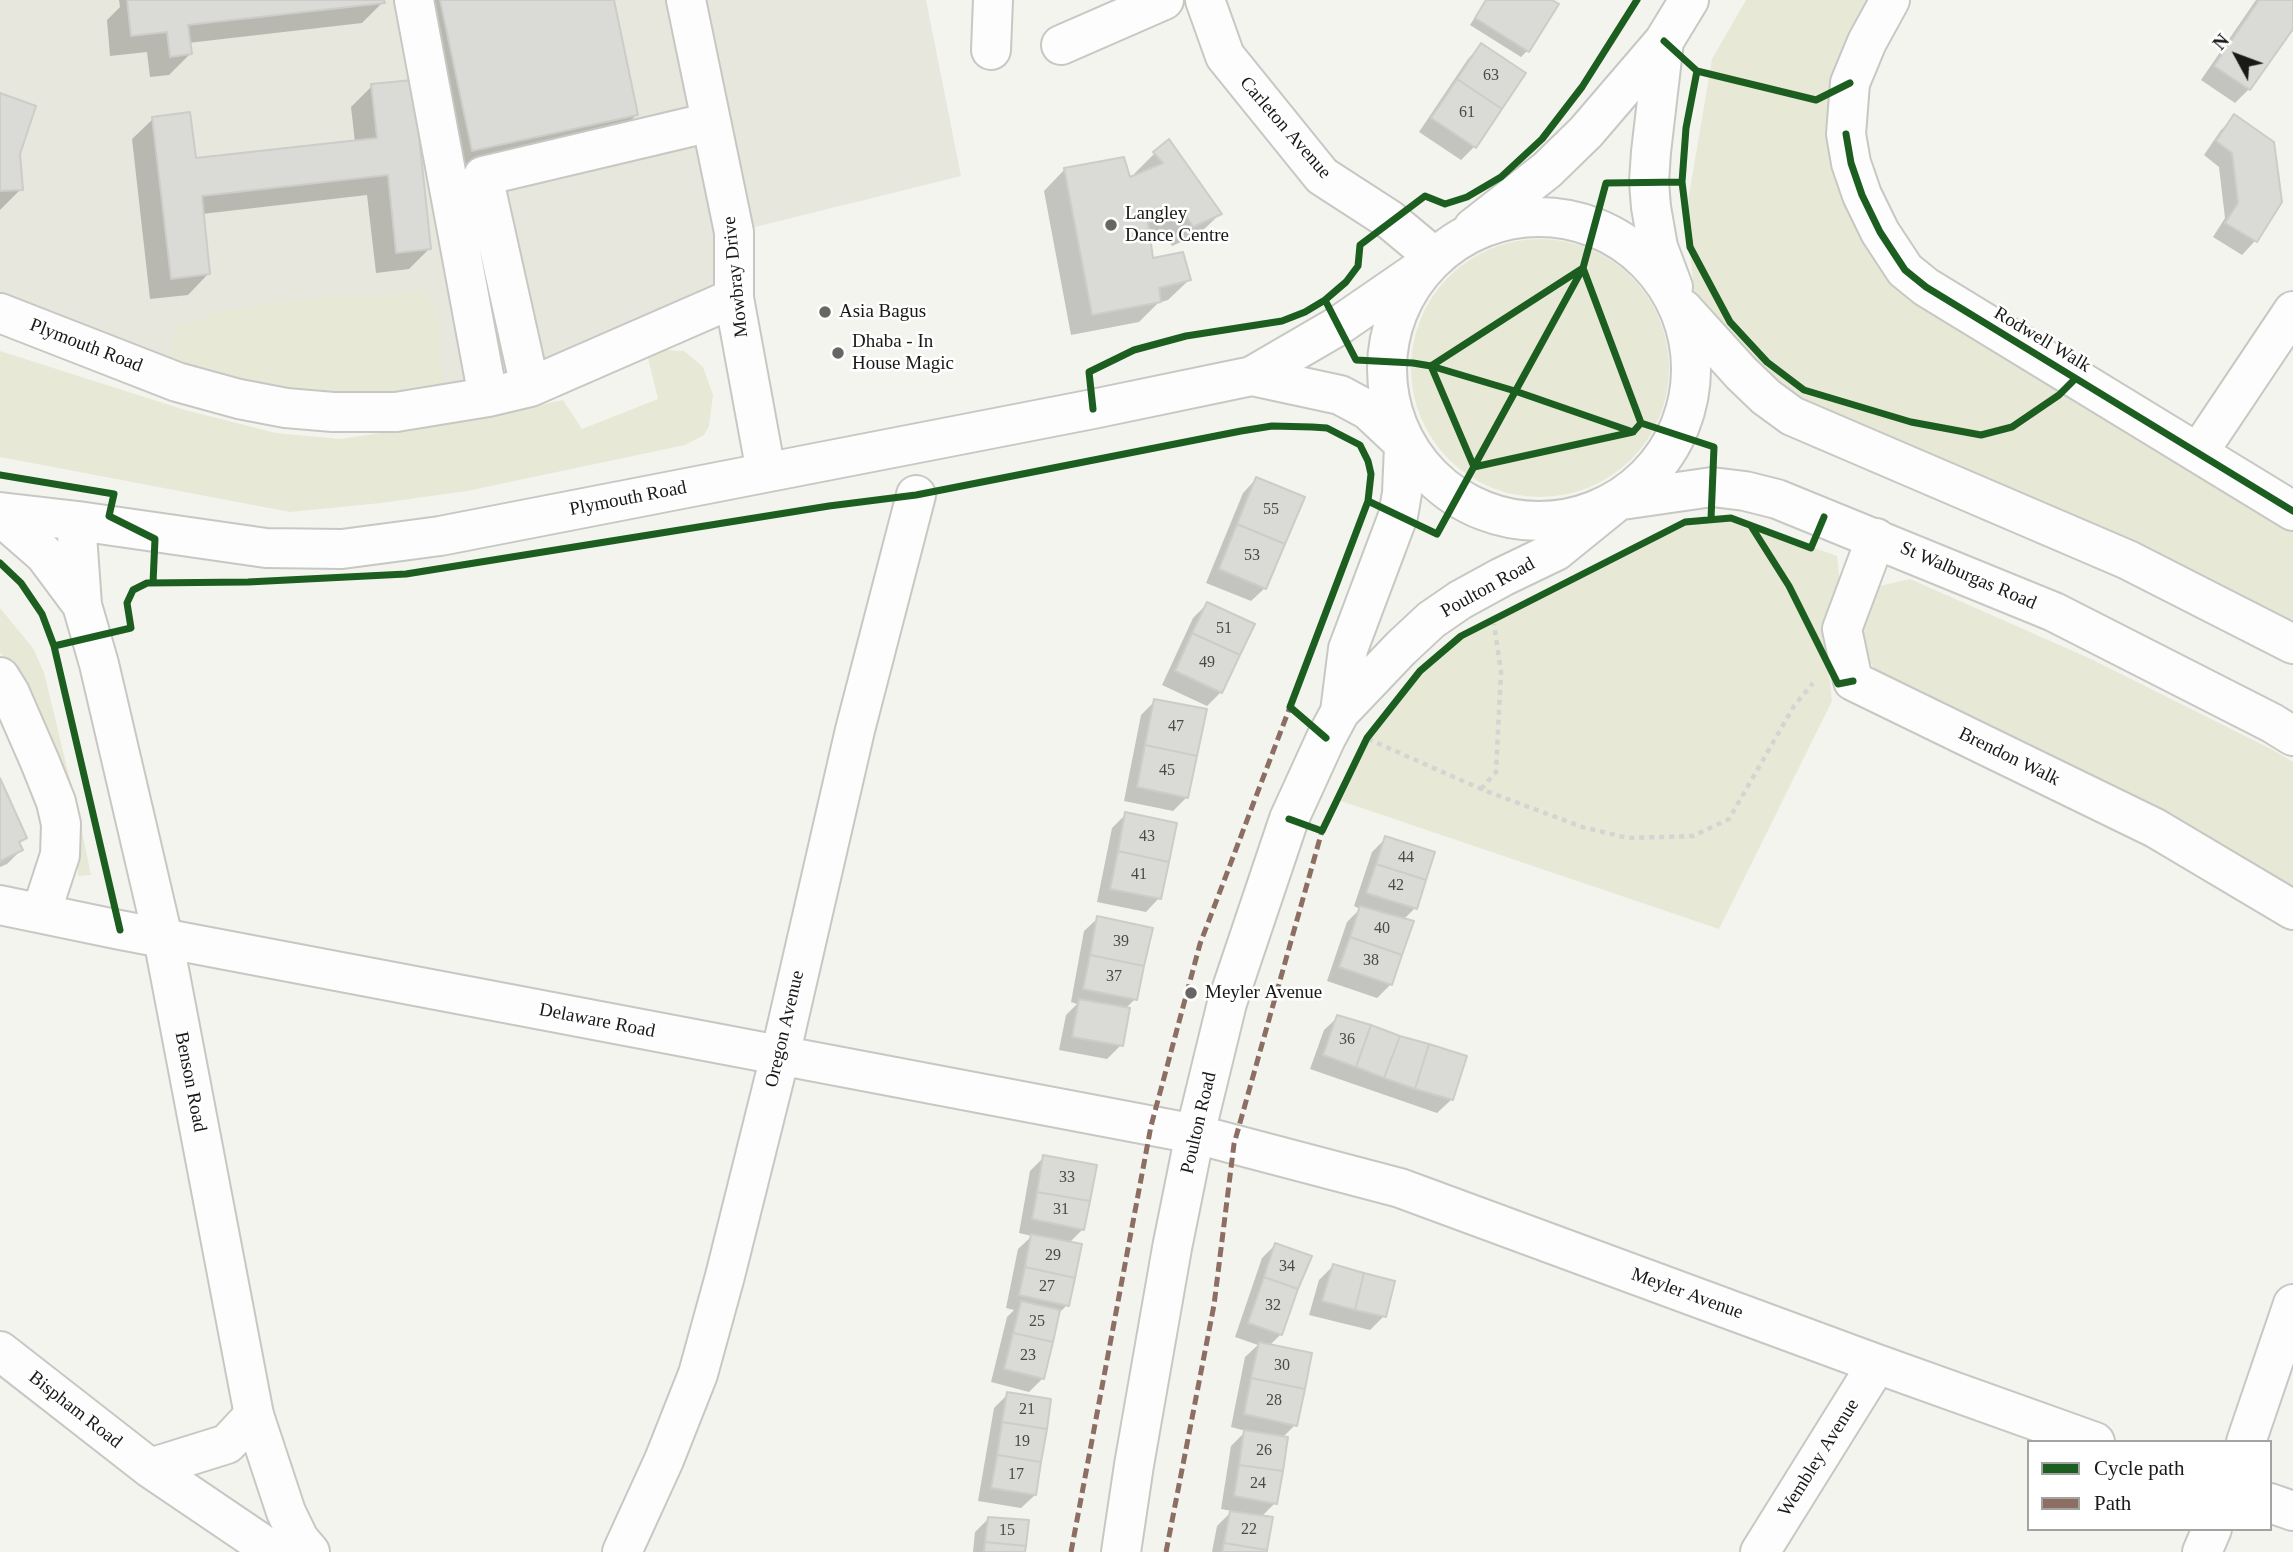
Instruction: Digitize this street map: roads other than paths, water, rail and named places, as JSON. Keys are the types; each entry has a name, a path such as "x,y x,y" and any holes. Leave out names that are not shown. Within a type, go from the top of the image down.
{"street":[{"path":"414,0 488,397"},
{"name":"Mowbray Drive","path":"686,0 734,232 734,298 766,472"},
{"path":"991,50 993,0"},
{"path":"1061,44 1164,0"},
{"name":"Carleton Avenue","path":"1205,0 1225,56 1322,176 1390,220 1423,264"},
{"path":"1463,236 1547,170 1586,132 1664,41 1689,0"},
{"name":"Rodwell Walk","path":"1890,0 1850,83 1846,134 1850,163 1862,195 1880,232 1905,270 1926,287 2293,512"},
{"path":"1664,41 1649,182 1658,247 1679,303"},
{"path":"530,387 483,176 711,122"},
{"path":"1463,236 1503,224 1539,220 1594,228 1625,245 1741,373 1766,397 1792,416 2128,560 2293,644"},
{"name":"Plymouth Road","path":"0,514 76,521 266,548 342,549 440,536 1252,376 1338,326 1463,236"},
{"path":"1402,444 1393,412 1388,362 1400,303 1423,264"},
{"name":"Plymouth Road","path":"0,313 177,382 286,408 333,412 396,412 488,397 530,387 734,298"},
{"name":"Poulton Road","path":"1121,1552 1156,1334 1195,1134 1227,1003 1289,819 1340,712 1401,648 1430,620 1460,600 1556,551 1641,483 1664,456 1677,433 1689,402 1693,372 1690,338 1679,303"},
{"path":"2198,453 2293,312"},
{"name":"Plymouth Road","path":"1252,376 1340,395 1368,410 1402,444"},
{"name":"Poulton Road","path":"1340,712 1348,649 1398,516 1402,493 1402,444"},
{"name":"St Walburgas Road","path":"1402,444 1418,464 1458,497 1508,515 1532,518 1576,514 1618,502 1712,487 1777,499 2054,612 2293,736"},
{"name":"Oregon Avenue","path":"622,1552 664,1460 698,1374 779,1056 855,730 916,495"},
{"name":"Benson Road","path":"0,514 44,554 82,605"},
{"name":"Benson Road","path":"76,521 82,605 99,664 163,937 254,1415 286,1512 299,1539 310,1552"},
{"name":"Brendon Walk","path":"1876,538 1842,629 1853,681 2155,828 2293,910"},
{"path":"0,677 10,693 40,762 56,802 61,824 60,855 41,912"},
{"name":"Delaware Road","path":"0,905 1195,1134"},
{"name":"Meyler Avenue","path":"1195,1134 1400,1188 2089,1440"},
{"path":"2247,1440 2293,1304"},
{"name":"Bispham Road","path":"0,1351 150,1468 274,1552"},
{"name":"Wembley Avenue","path":"1760,1552 1877,1364"},
{"path":"150,1468 227,1444 254,1415"},
{"path":"2272,1504 2293,1511"},
{"path":"2202,1552 2211,1531"}],"place":[{"name":"Langley Dance Centre","path":"1111,225"},
{"name":"Asia Bagus","path":"825,312"},
{"name":"Dhaba - In House Magic","path":"838,353"},
{"name":"Meyler Avenue","path":"1191,993"}]}
